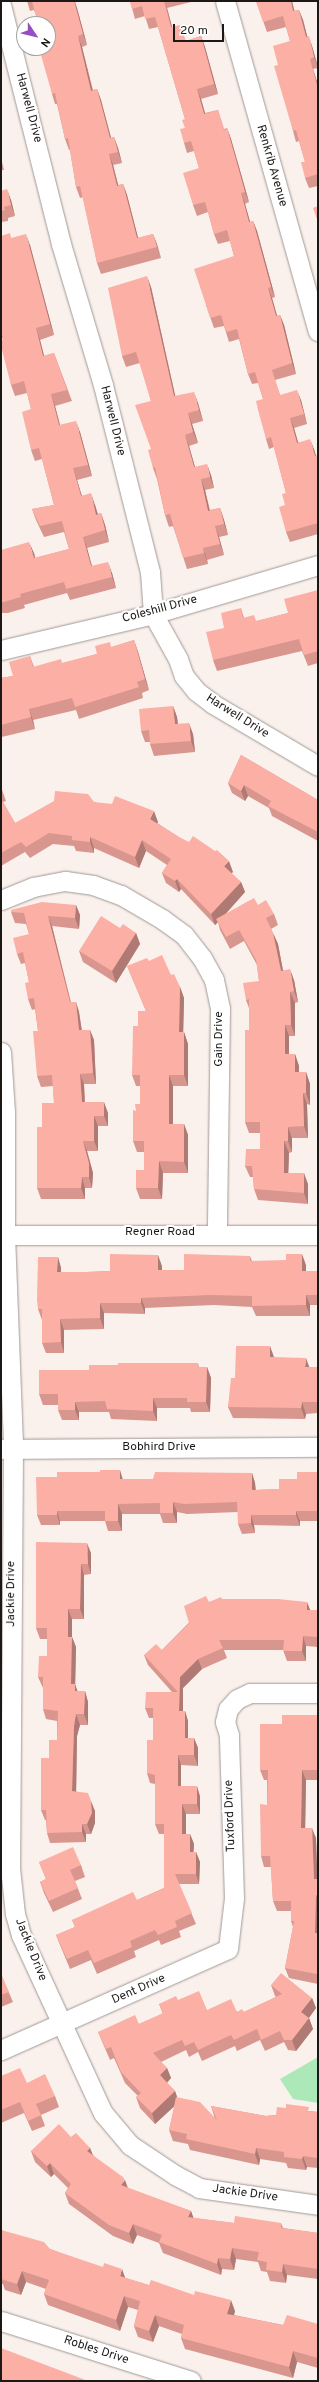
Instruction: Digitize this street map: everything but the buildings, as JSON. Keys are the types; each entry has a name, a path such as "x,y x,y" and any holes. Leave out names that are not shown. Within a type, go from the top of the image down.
{"street":[{"name":"Renkrib Avenue","path":"224,1 318,331"},
{"name":"Harwell Drive","path":"1,5 61,244 103,385 150,572 153,614 178,659 184,676 196,691 213,704 318,766"},
{"name":"Coleshill Drive","path":"1,650 153,614 318,565"},
{"name":"Gain Drive","path":"1,900 33,887 65,881 93,885 121,895 162,919 184,935 202,958 214,980 220,1008 217,1233"},
{"name":"Jackie Drive","path":"1,1052 5,1112 3,1235 7,1448 10,1880 21,1935 61,2025 103,2113 130,2145 152,2161 199,2188 318,2205"},
{"name":"Regner Road","path":"3,1235 217,1233 318,1235"},
{"name":"Bobhird Drive","path":"7,1448 318,1447"},
{"name":"Tuxford Drive","path":"234,1898 229,1735 225,1722 228,1709 243,1695 318,1693"},
{"name":"Dent Drive","path":"1,2050 61,2025 228,1949 234,1898"},
{"name":"Robles Drive","path":"1,2321 191,2381"}],"green space":[{"path":"318,2057 318,2103 293,2099 280,2079"}]}
